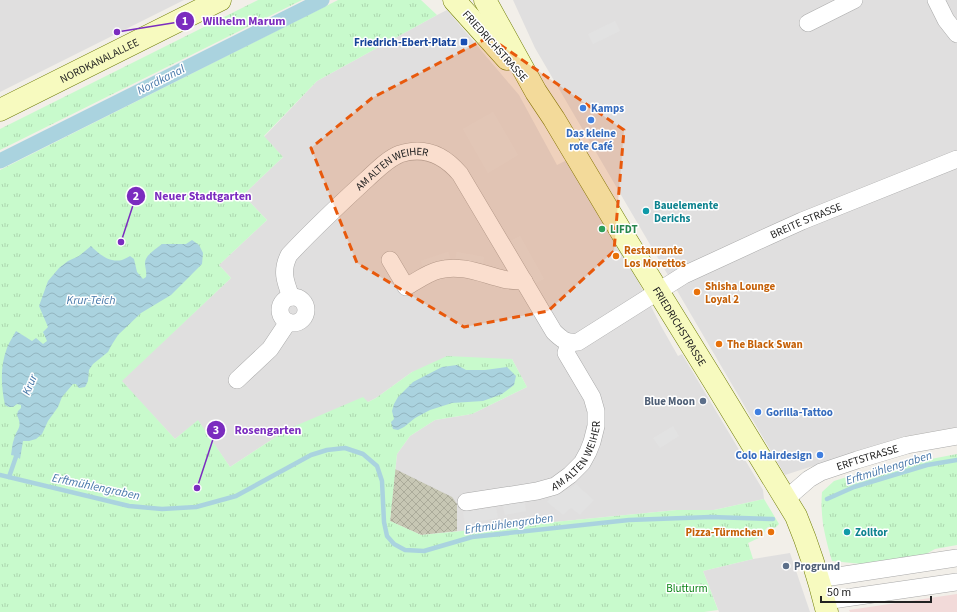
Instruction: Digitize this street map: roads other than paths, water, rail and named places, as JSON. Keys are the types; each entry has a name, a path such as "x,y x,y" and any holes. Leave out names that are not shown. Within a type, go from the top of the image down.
{"main road":[{"name":"NORDKANALALLEE","path":"0,110 220,0"},
{"name":"FRIEDRICHSTRASSE","path":"454,0 536,92"},
{"name":"FRIEDRICHSTRASSE","path":"485,0 536,92 554,119 625,238 796,516 804,536 826,607"}],"street":[{"path":"808,24 854,0"},
{"path":"936,0 946,20 957,34"},
{"name":"AM ALTEN WEIHER","path":"237,380 270,349 288,322 299,322 304,316 306,309 304,303 300,299 290,297 285,281 284,267 289,255 386,162 398,155 414,152 436,154 450,163 464,180 554,332 569,343 566,353 592,397 596,411 596,426 592,442 582,463 570,475 555,486 537,491 466,502"},
{"name":"BREITE STRASSE","path":"658,291 684,275 771,235 957,159"},
{"path":"390,260 406,287 433,272 448,268 464,268 502,279 524,281"},
{"path":"569,343 578,342 658,291"},
{"name":"ERFTSTRASSE","path":"786,499 809,479 821,472 907,445 957,436"},
{"path":"818,579 957,558"},
{"path":"826,607 957,582"}],"water":[{"name":"Krur-Teich","path":"192,240 199,245 203,253 202,264 171,295 141,313 118,335 108,352 93,364 89,370 88,381 85,387 79,388 76,384 73,384 62,397 58,407 48,421 42,434 36,439 23,441 20,459 11,455 13,441 19,428 19,419 17,415 21,405 17,404 13,407 9,407 5,405 2,383 3,362 8,346 16,331 32,341 36,338 43,344 47,341 43,332 48,327 39,306 48,281 59,268 68,261 79,256 91,246 101,255 109,259 117,261 130,256 134,259 137,272 143,279 146,277 145,260 154,250 162,244 186,244"},
{"path":"457,365 466,370 485,370 507,367 516,376 514,385 502,394 483,401 452,403 430,410 415,418 404,427 398,430 393,429 391,422 394,419 392,411 394,404 398,397 413,382 442,367"}],"waterway":[{"name":"Nordkanal","path":"0,161 322,0"},
{"name":"Erftmühlengraben","path":"0,475 129,506 162,509 196,507 236,496 311,455 327,450 345,448 363,454 377,466 382,481 384,522 387,536 394,544 405,550 424,551 472,537 629,520 711,517 773,519"},
{"name":"Krur","path":"9,477 18,451"},
{"name":"Erftmühlengraben","path":"827,499 854,487 927,465 957,460"}],"place":[{"name":"Wilhelm Marum","path":"117,32"},
{"name":"Friedrich-Ebert-Platz","path":"464,42"},
{"name":"Kamps","path":"583,108"},
{"name":"Das kleine rote Café","path":"591,120"},
{"name":"Bauelemente Derichs","path":"646,211"},
{"name":"LIFDT","path":"602,229"},
{"name":"Neuer Stadtgarten","path":"121,242"},
{"name":"Restaurante Los Morettos","path":"616,256"},
{"name":"Shisha Lounge Loyal 2","path":"697,292"},
{"name":"The Black Swan","path":"719,344"},
{"name":"Blue Moon","path":"703,401"},
{"name":"Gorilla-Tattoo","path":"758,412"},
{"name":"Colo Hairdesign","path":"820,455"},
{"name":"Rosengarten","path":"197,488"},
{"name":"Pizza-Türmchen","path":"771,532"},
{"name":"Zolltor","path":"847,532"},
{"name":"Progrund","path":"786,566"}],"park label":[{"name":"Blutturm","path":"687,588"}]}
